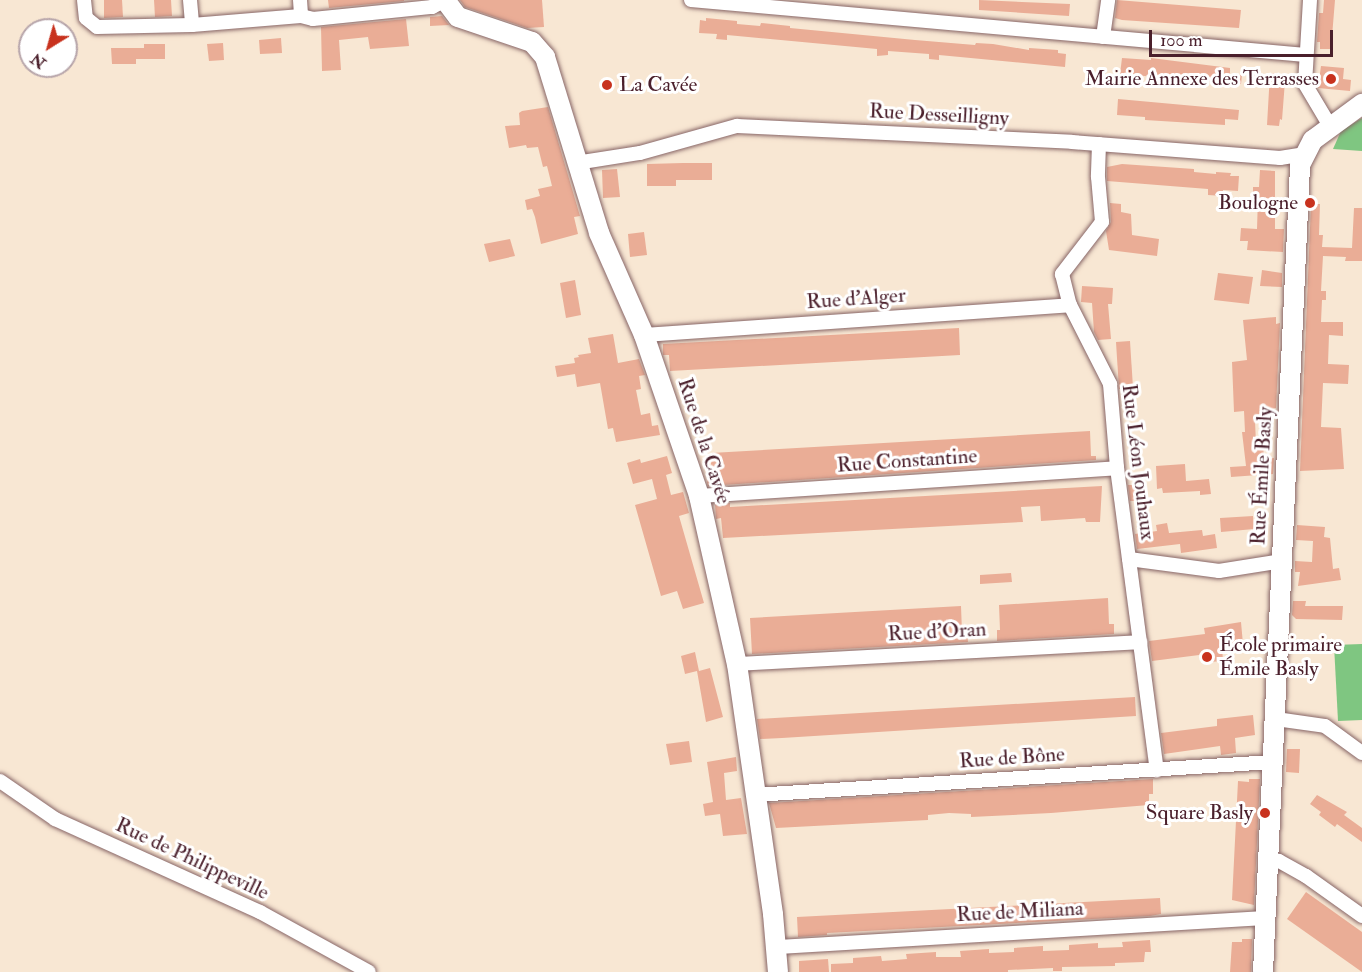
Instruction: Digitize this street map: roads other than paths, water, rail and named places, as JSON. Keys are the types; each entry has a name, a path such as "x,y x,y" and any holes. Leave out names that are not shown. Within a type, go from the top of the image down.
{"street":[{"path":"84,0 86,18 97,27 192,25 301,16 313,19 432,7 445,0"},
{"path":"190,0 192,25"},
{"path":"300,0 301,16"},
{"name":"Rue de la Cavée","path":"445,0 458,17 532,42 544,57 599,233 644,334 699,496 737,664 777,947 778,972"},
{"path":"691,0 1306,55"},
{"path":"1103,37 1108,0"},
{"path":"1310,0 1305,84 1330,126"},
{"path":"1304,154 1313,140 1362,104"},
{"name":"Rue Desseilligny","path":"576,163 640,153 737,126 1099,144 1280,158 1304,154"},
{"name":"Rue Léon Jouhaux","path":"1099,144 1098,177 1102,222 1062,274 1070,305 1110,384 1117,468 1157,770"},
{"name":"Rue Émile Basly","path":"1263,972 1299,179 1304,154"},
{"name":"Rue d'Alger","path":"644,334 1070,305"},
{"name":"Rue Constantine","path":"699,496 1117,468"},
{"path":"1129,559 1219,571 1282,561"},
{"name":"Rue d'Oran","path":"737,664 1140,642"},
{"path":"1276,719 1325,726 1362,753"},
{"name":"Rue de Bône","path":"754,795 1273,762"},
{"name":"Rue de Philippeville","path":"0,781 55,819 260,912 369,972"},
{"path":"1268,859 1279,861 1306,876 1362,916"},
{"name":"Rue de Miliana","path":"777,947 1266,918"}],"place":[{"name":"Mairie Annexe des Terrasses","path":"1331,79"},
{"name":"La Cavée","path":"607,85"},
{"name":"Boulogne","path":"1310,203"},
{"name":"École primaire Émile Basly","path":"1207,657"},
{"name":"Square Basly","path":"1265,813"}]}
